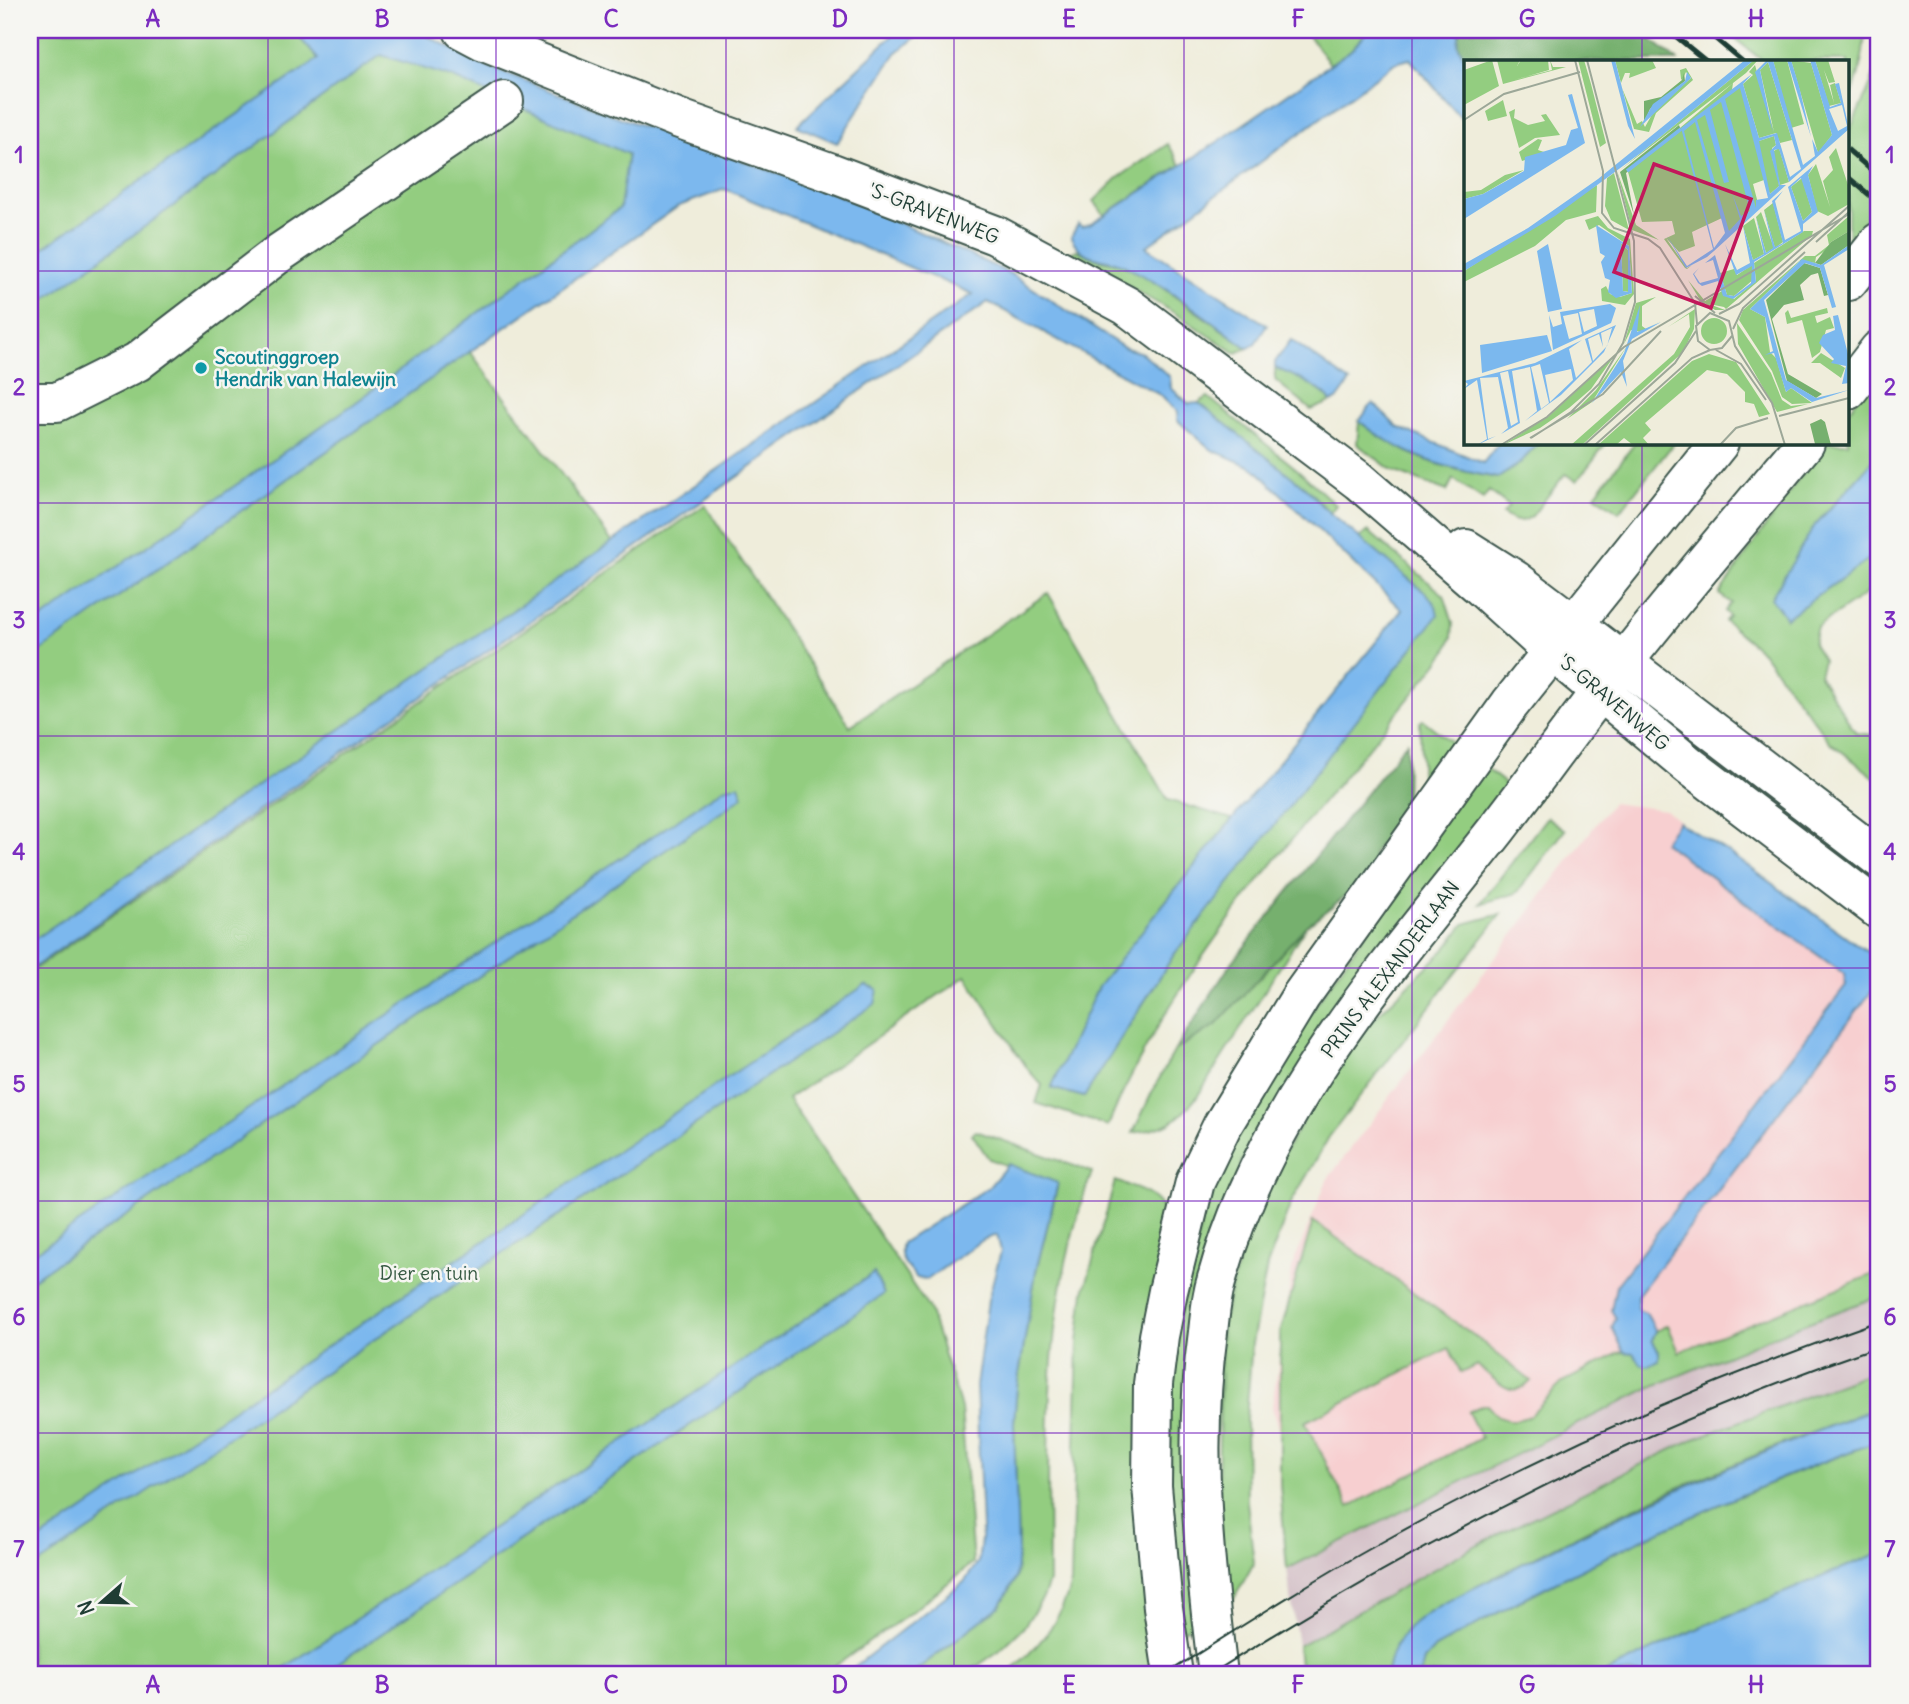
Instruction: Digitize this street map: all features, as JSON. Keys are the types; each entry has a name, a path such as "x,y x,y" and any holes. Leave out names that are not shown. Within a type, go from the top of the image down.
{"main road":[{"name":"'S-GRAVENWEG","path":"463,30 677,118 995,235 1127,306 1359,481 1515,580 1562,637 1613,676 1879,858"},
{"path":"30,402 57,402 137,362 278,254 504,101"},
{"path":"1850,278 1879,242"},
{"path":"1850,387 1879,350"},
{"path":"1173,1674 1163,1608 1152,1486 1153,1384 1168,1291 1195,1182 1222,1126 1301,996 1494,726 1562,637 1718,444"},
{"name":"PRINS ALEXANDERLAAN","path":"1218,1674 1203,1535 1200,1453 1203,1369 1215,1285 1242,1204 1279,1126 1339,1031 1613,676 1804,444"},
{"name":"'S-GRAVENWEG","path":"1613,676 1690,766 1879,910"}],"shaded area":[{"path":"1612,803 1665,810 1872,969 1879,979 1879,1297 1576,1416 1312,1549 1272,1407 1293,1264 1327,1180"},
{"path":"1879,1296 1879,1369 1691,1440 1477,1545 1298,1646 1287,1569 1649,1388"}],"green space":[{"path":"30,30 380,30 665,157 644,206 463,342 618,550 30,959"},
{"path":"1304,30 1369,30 1351,50 1330,64"},
{"path":"1460,30 1639,30 1677,60 1466,60 1458,45"},
{"path":"1724,30 1865,30 1860,68 1850,99 1850,60 1762,60"},
{"path":"1879,60 1879,187 1865,223 1850,244 1850,130"},
{"path":"1168,144 1181,165 1104,215 1094,201 1118,178"},
{"path":"1077,250 1096,259 1122,264 1150,279 1248,348 1236,353 1176,314 1070,253"},
{"path":"1275,368 1297,376 1328,396 1331,402 1311,410 1275,380"},
{"path":"1879,372 1879,454 1815,525 1786,618 1879,552 1879,585 1817,627 1813,644 1823,660 1819,675 1856,733 1873,735 1879,744 1879,781 1830,742 1762,652 1725,621 1729,616 1725,611 1731,603 1719,594 1822,444 1850,444 1850,408"},
{"path":"1208,397 1298,470 1336,505 1330,513 1307,489 1198,403"},
{"path":"1359,421 1391,443 1424,459 1498,478 1519,464 1538,444 1605,444 1577,481 1565,474 1532,516 1518,521 1503,514 1509,506 1489,491 1483,499 1453,479 1447,491 1393,471 1357,444"},
{"path":"1634,444 1673,444 1619,512 1595,495"},
{"name":"Dier en tuin","path":"705,505 850,726 1048,593 1168,800 1232,819 1153,917 1052,1088 1084,1097 1173,956 1428,595 1359,538 1368,531 1444,595 1453,623 1452,637 1446,652 1261,878 1217,937 1176,997 1139,1060 1108,1126 1036,1103 1042,1085 1029,1071 966,976 788,1099 929,1309 961,1408 973,1563 910,1613 824,1674 30,1674 30,972"},
{"path":"1423,720 1460,749 1422,800 1420,722"},
{"path":"1407,742 1406,803 1402,814 1373,854 1375,867 1364,882 1306,926 1216,1025 1175,1050 1230,965"},
{"path":"1482,765 1511,788 1241,1162 1198,1624 1181,1631 1171,1553 1168,1369 1208,1192 1272,1068"},
{"path":"1547,817 1565,830 1517,893 1480,904"},
{"path":"1501,914 1329,1137 1291,1203 1267,1266 1252,1343 1246,1419 1247,1502 1254,1563 1233,1600 1226,1605 1217,1523 1222,1323 1254,1203 1350,1042 1447,947 1464,924"},
{"path":"1306,926 1197,1097 1170,1123 1133,1133 1175,1050 1216,1025"},
{"path":"976,1131 1092,1172 1075,1223 1056,1324 1049,1425 1049,1581 1044,1596 1023,1628 1000,1650 966,1674 911,1674 1000,1606 1016,1578 1018,1549 1014,1423 1017,1387 1036,1271 1058,1184 989,1159 972,1134"},
{"path":"1115,1181 1155,1199 1165,1213 1167,1223 1155,1664 1140,1674 1005,1674 1037,1645 1054,1623 1071,1583 1078,1342 1084,1292"},
{"path":"1313,1221 1476,1337 1531,1381 1524,1387 1510,1389 1477,1365 1461,1373 1449,1348 1305,1422 1349,1507 1481,1438 1468,1412 1487,1405 1498,1417 1512,1421 1528,1417 1563,1382 1621,1352 1633,1353 1641,1363 1659,1352 1652,1340 1656,1331 1668,1325 1679,1352 1879,1272 1879,1296 1649,1388 1287,1569 1280,1485 1280,1333"},
{"path":"1879,1369 1879,1407 1673,1490 1595,1526 1472,1589 1426,1614 1387,1670 1387,1674 1301,1674 1298,1646 1477,1545 1691,1440"},
{"path":"1879,1441 1879,1553 1692,1631 1603,1674 1420,1674 1424,1660 1435,1648 1597,1561 1708,1509"}],"water":[{"path":"293,30 416,30 487,66 624,119 834,193 1009,273 1123,347 1142,353 1170,377 1171,388 1189,404 1198,403 1203,406 1307,489 1324,508 1428,595 1436,606 1438,615 1173,956 1084,1097 1051,1088 1098,987 1402,610 1254,468 1212,450 1177,420 1178,412 1162,396 988,302 30,970 30,942 973,294 725,189 679,206 30,658 30,627 355,403 620,208 628,154 451,77 381,55 30,310 30,257 318,59"},
{"path":"898,30 925,30 896,53 837,143 797,126"},
{"path":"1369,30 1460,30 1458,45 1466,60 1464,122 1410,59 1395,63 1146,247 1267,325 1254,345 1248,348 1188,304 1125,266 1088,255 1076,245 1071,237 1078,224 1082,227 1091,224 1222,139 1351,50"},
{"path":"1291,340 1350,382 1337,400 1331,402 1314,387 1275,368 1275,362"},
{"path":"1373,403 1397,427 1483,463 1498,444 1538,444 1519,464 1498,478 1424,459 1391,443 1359,421"},
{"path":"1879,454 1879,552 1786,618 1771,598 1815,525"},
{"path":"739,785 743,796 723,811 30,1281 30,1256 726,787"},
{"path":"1678,822 1728,852 1879,960 1879,982 1637,1296 1638,1310 1646,1313 1656,1331 1652,1340 1659,1352 1659,1361 1648,1366 1641,1364 1633,1353 1624,1352 1612,1327 1616,1318 1611,1310 1616,1286 1846,986 1844,974 1663,842"},
{"path":"865,985 878,990 875,1004 30,1570 30,1546"},
{"path":"1008,1164 1058,1183 1036,1271 1017,1387 1014,1423 1018,1549 1016,1578 1000,1606 911,1674 845,1674 964,1582 978,1562 982,1528 976,1386 988,1300 1001,1251 997,1235 982,1240 928,1279 917,1278 910,1270 902,1258 901,1248 902,1243 989,1187"},
{"path":"874,1273 884,1294 322,1674 275,1674"},
{"path":"1879,1407 1879,1441 1749,1492 1579,1570 1435,1648 1424,1660 1420,1674 1387,1674 1397,1643 1409,1627 1443,1604 1647,1504 1739,1463"},
{"path":"1879,1553 1879,1674 1603,1674 1692,1631"}],"tram line":[{"path":"1166,1674 1354,1558 1503,1479 1689,1394 1879,1321"},
{"path":"1211,1674 1371,1578 1536,1490 1705,1412 1879,1346"}],"railway":[{"path":"1668,30 1705,60"},
{"path":"1705,30 1741,60"},
{"path":"1850,152 1879,177"},
{"path":"1850,179 1879,203"}],"place":[{"name":"Scoutinggroep Hendrik van Halewijn","path":"201,368"}]}
